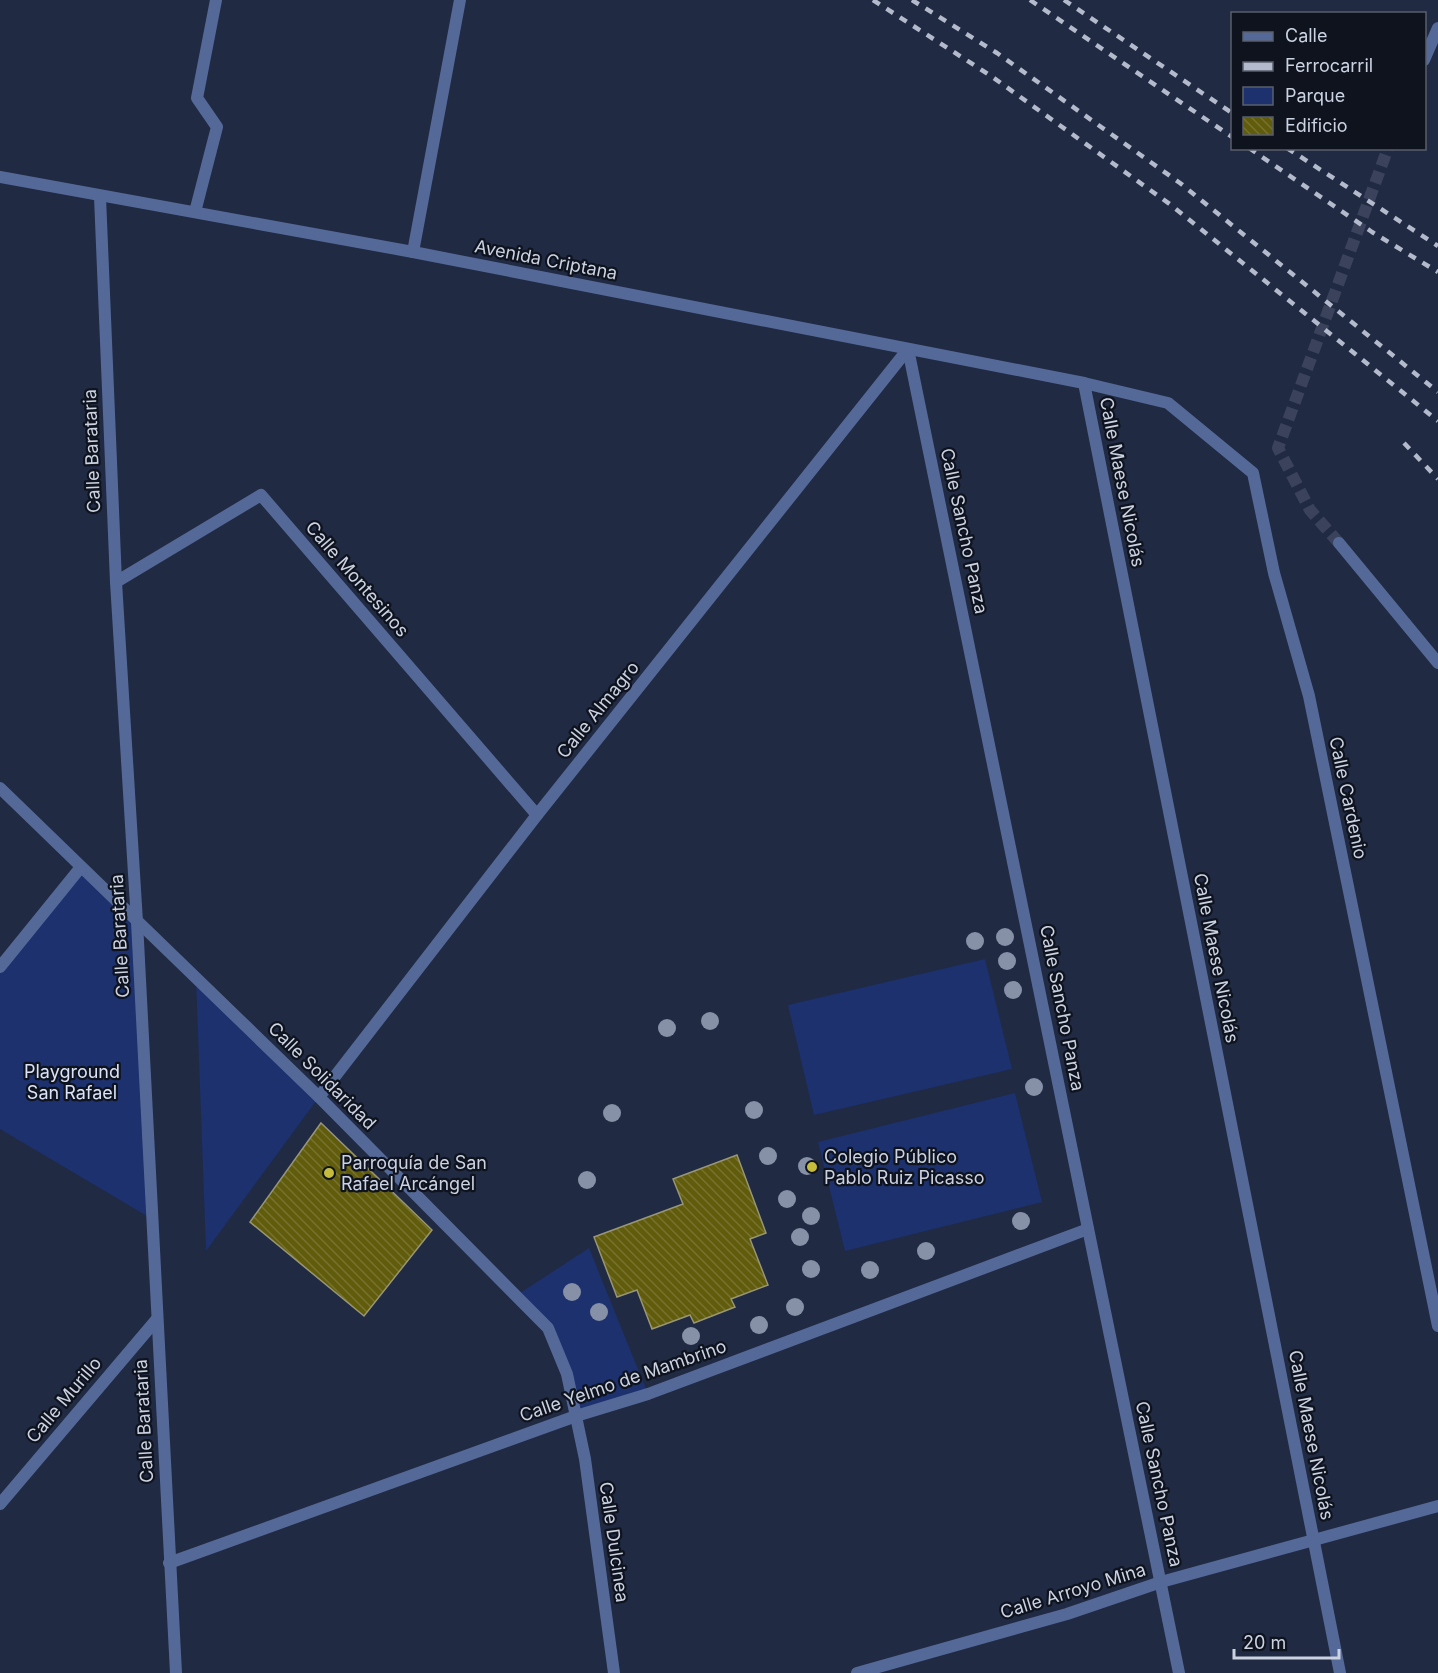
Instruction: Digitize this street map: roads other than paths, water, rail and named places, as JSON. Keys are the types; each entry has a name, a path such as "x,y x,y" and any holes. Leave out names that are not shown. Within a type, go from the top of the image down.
{"street":[{"path":"195,212 217,127 198,98 216,0"},
{"path":"413,252 460,0"},
{"path":"1426,58 1438,28"},
{"name":"Avenida Criptana","path":"0,177 100,197 413,252 1084,383"},
{"name":"Calle Barataria","path":"100,197 116,582 137,922 176,1673"},
{"name":"Calle Almagro","path":"319,1097 537,815 908,350"},
{"name":"Calle Sancho Panza","path":"908,350 1179,1673"},
{"name":"Calle Cardenio","path":"1084,383 1168,403 1253,473 1274,573 1309,696 1438,1326"},
{"name":"Calle Maese Nicolás","path":"1084,383 1340,1673"},
{"name":"Calle Montesinos","path":"116,582 261,495 537,815"},
{"path":"1339,543 1438,663"},
{"name":"Calle Solidaridad","path":"0,788 319,1097 548,1328 567,1374 576,1416"},
{"path":"0,967 81,867"},
{"name":"Calle Yelmo de Mambrino","path":"169,1563 576,1416 648,1394 1088,1229"},
{"name":"Calle Murillo","path":"0,1504 156,1319"},
{"name":"Calle Dulcinea","path":"576,1416 585,1459 614,1673"},
{"name":"Calle Arroyo Mina","path":"857,1673 879,1670 1067,1614 1161,1582 1438,1506"}],"tunnel":[{"path":"1339,543 1310,510 1278,448 1387,150"}],"railway":[{"path":"873,0 991,76 1171,205 1438,421"},
{"path":"912,0 997,53 1180,183 1438,392"},
{"path":"1030,0 1231,136"},
{"path":"1064,0 1231,112"},
{"path":"1252,150 1372,232 1438,272"},
{"path":"1290,150 1438,246"},
{"path":"1404,443 1438,479"}],"place":[{"name":"Colegio Público Pablo Ruiz Picasso","path":"812,1167"},
{"name":"Parroquía de San Rafael Arcángel","path":"329,1173"}],"park label":[{"name":"Playground San Rafael","path":"72,1082"}]}
